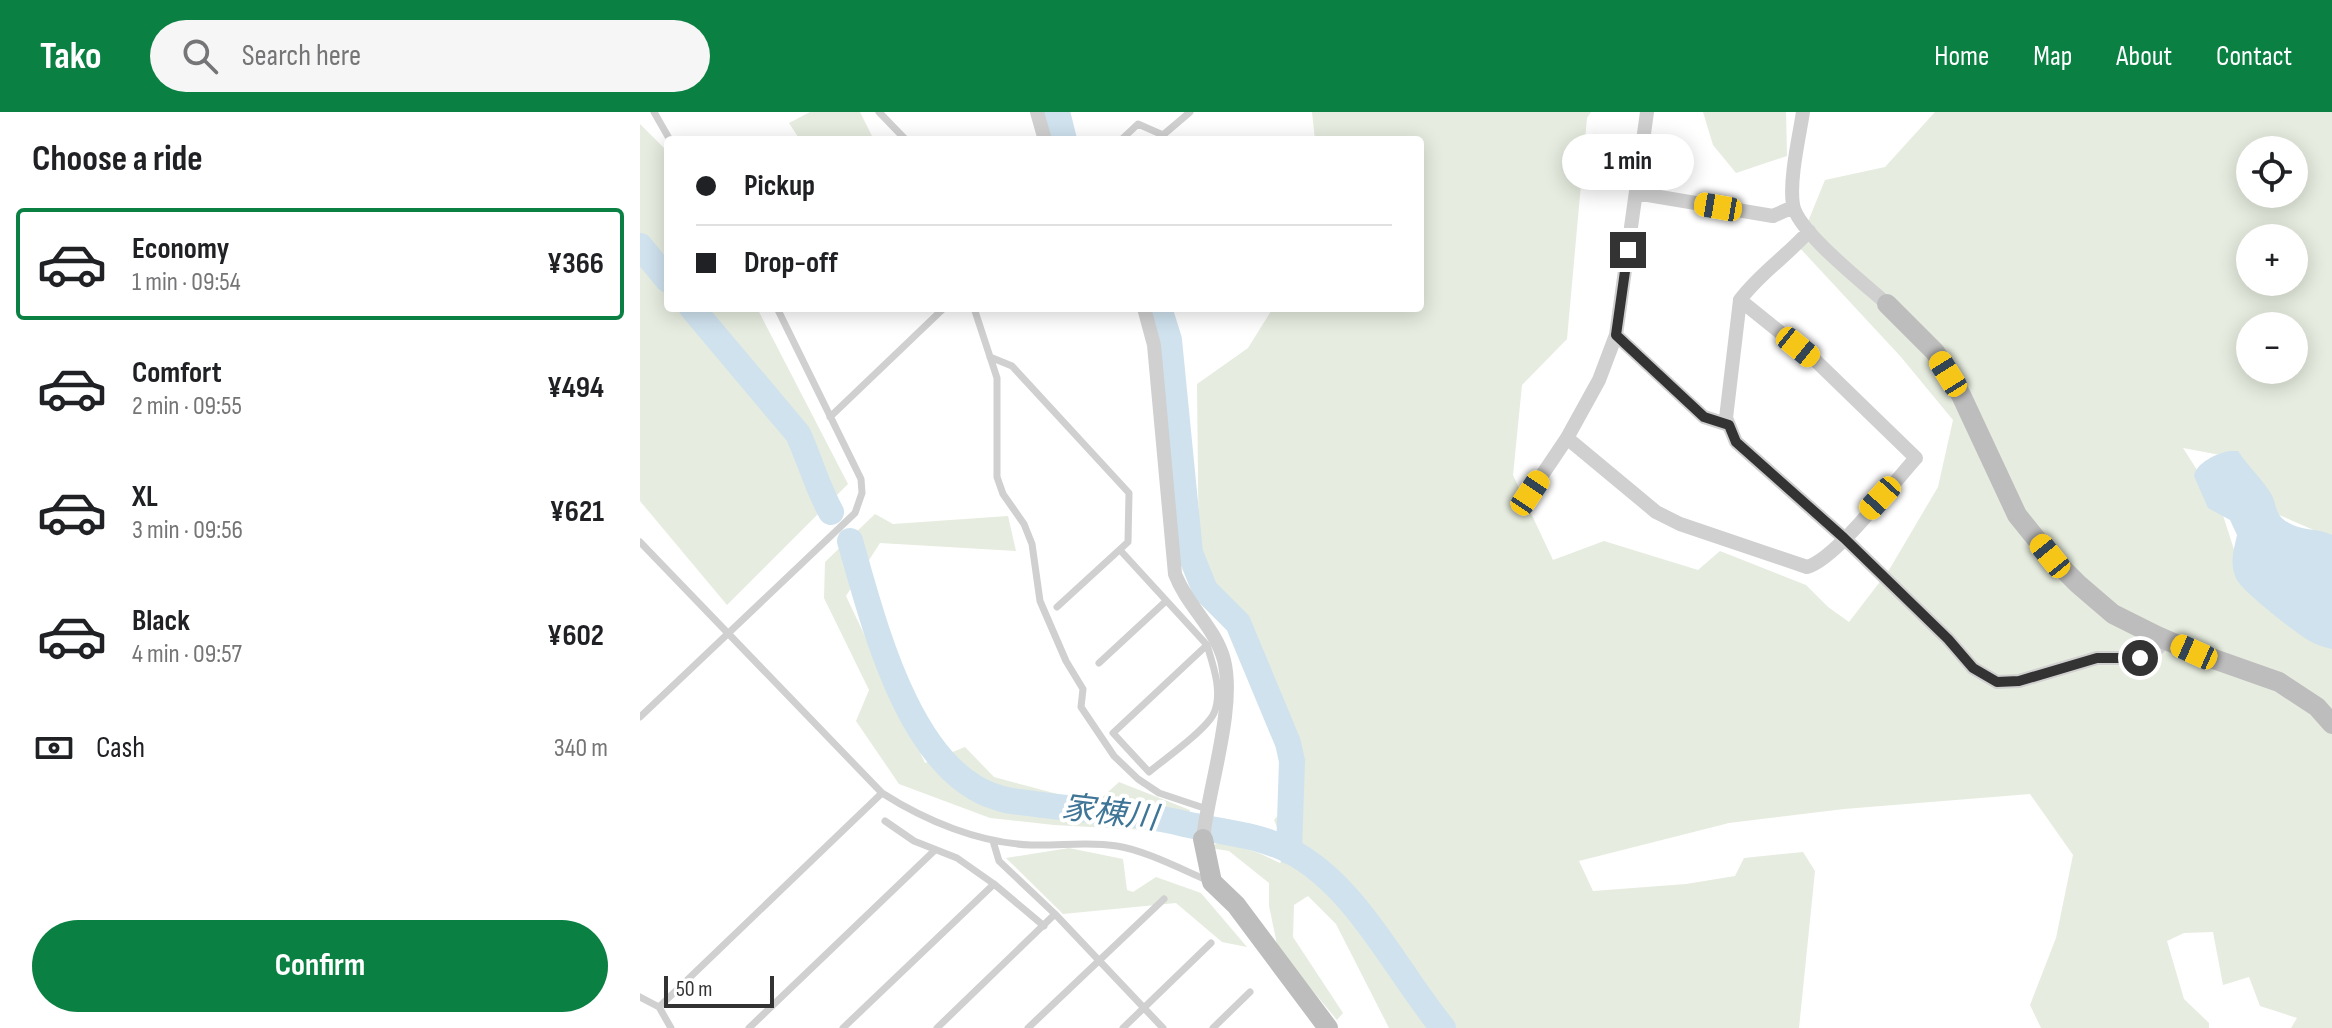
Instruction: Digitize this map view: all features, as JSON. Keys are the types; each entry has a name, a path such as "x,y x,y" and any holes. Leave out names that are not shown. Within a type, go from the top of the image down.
{"street":[{"path":"1037,112 1044,136"},
{"path":"1530,493 1567,438 1599,380 1616,335 1647,112"},
{"path":"1803,112 1793,207 1809,231 1935,352 1961,395 2017,515 2050,556 2113,614 2166,640 2279,682 2317,707 2332,724"},
{"path":"1636,193 1773,216 1793,207"},
{"path":"1809,231 1791,252 1751,284 1740,300 1726,418 1736,442 1844,538 1948,639 1973,668 1997,682 2019,681 2097,658 2140,658 2156,650 2166,640"},
{"path":"1567,438 1656,512 1680,524 1807,567 1817,564 1916,458 1817,362 1740,300"},
{"path":"1145,312 1154,345 1175,574 1180,587 1217,641 1224,661 1227,686 1214,786 1205,823 1212,882 1236,905 1328,1028"},
{"path":"1616,335 1704,417 1729,425"}],"lane":[{"path":"654,112 668,136"},
{"path":"879,112 902,136"},
{"path":"1166,136 1190,112"},
{"path":"1125,136 1138,124 1163,136"},
{"path":"640,717 855,513 860,503 861,479 779,312"},
{"path":"830,417 940,312"},
{"path":"975,312 997,378 997,477 1003,494 1024,524 1032,544 1040,601 1066,661 1083,689 1081,707 1114,756 1138,779 1205,823"},
{"path":"990,357 1012,366 1129,493 1128,542 1057,607"},
{"path":"640,542 882,793 901,805 982,840 1032,845 1085,842 1121,846 1212,882"},
{"path":"1120,550 1207,645 1217,678 1214,712 1203,728 1149,772 1113,733 1207,645"},
{"path":"1099,663 1166,601"},
{"path":"659,1007 882,793"},
{"path":"885,821 914,841 957,858 1044,926"},
{"path":"993,841 999,861 1055,914 1163,1028"},
{"path":"749,1028 935,850"},
{"path":"843,1028 994,884"},
{"path":"1028,1028 1164,899"},
{"path":"937,1028 1055,914"},
{"path":"1123,1028 1211,943"},
{"path":"1213,1028 1250,992"},
{"path":"640,997 659,1007 671,1028"}],"shaded area":[{"path":"810,112 860,112 872,136 797,136 789,123"},
{"path":"1312,112 1591,112 1587,118 1567,339 1522,385 1513,475 1553,560 1604,541 1698,570 1720,551 1806,585 1849,622 1889,570 1938,487 1953,420 1901,357 1798,246 1825,180 1885,167 1935,112 2332,112 2332,538 2277,514 2226,456 2183,448 2220,506 2247,590 2332,641 2332,1028 2291,1028 2297,1018 2260,1006 2249,977 2223,985 2213,932 2184,933 2167,941 2184,999 2209,1023 2209,1028 2041,1028 2030,1005 2056,938 2073,855 2030,794 1844,809 1729,823 1579,861 1593,891 1686,884 1735,876 1744,858 1803,852 1815,871 1799,1028 1389,1028 1336,924 1308,896 1294,905 1293,937 1343,1013 1337,1020 1278,949 1269,906 1269,883 1229,851 1210,848 1220,841 1280,863 1288,853 1274,820 1302,788 1290,742 1255,668 1199,566 1197,384 1248,348 1270,312 1424,312 1424,136 1315,136"},
{"path":"1703,112 1786,112 1787,156 1736,173 1713,145"},
{"path":"640,124 664,148 664,312 759,312 848,484 727,605 640,501"},
{"path":"875,514 893,524 1008,516 1016,551 880,543 846,596 925,763 965,747 994,777 1095,804 1119,782 1190,810 1184,832 990,818 899,784 856,721 869,690 824,598 825,562"},
{"path":"1069,848 1123,859 1127,890 1133,892 1156,877 1201,893 1247,947 1222,942 1176,903 1063,914 1006,858"}],"water":[{"path":"2238,451 2272,496 2284,520 2294,526 2332,535 2332,649 2311,642 2292,629 2257,601 2236,578 2232,561 2237,535 2230,520 2208,508 2194,476 2208,459"}],"waterway":[{"path":"1057,112 1063,136"},
{"name":"家棟川","path":"640,246 664,275"},
{"name":"家棟川","path":"695,312 798,434 831,512"},
{"path":"1160,312 1169,340 1190,553 1205,590 1238,623 1288,743 1292,761 1289,851"},
{"name":"家棟川","path":"850,541 870,611 899,690 918,727 941,758 968,783 1008,800 1166,820 1251,837 1290,851 1336,885 1374,931 1443,1028"}],"route":[{"path":"1628,250 1616,335 1704,417 1729,425 1736,442 1844,538 1948,639 1973,668 1997,682 2019,681 2097,658 2140,658"}]}
